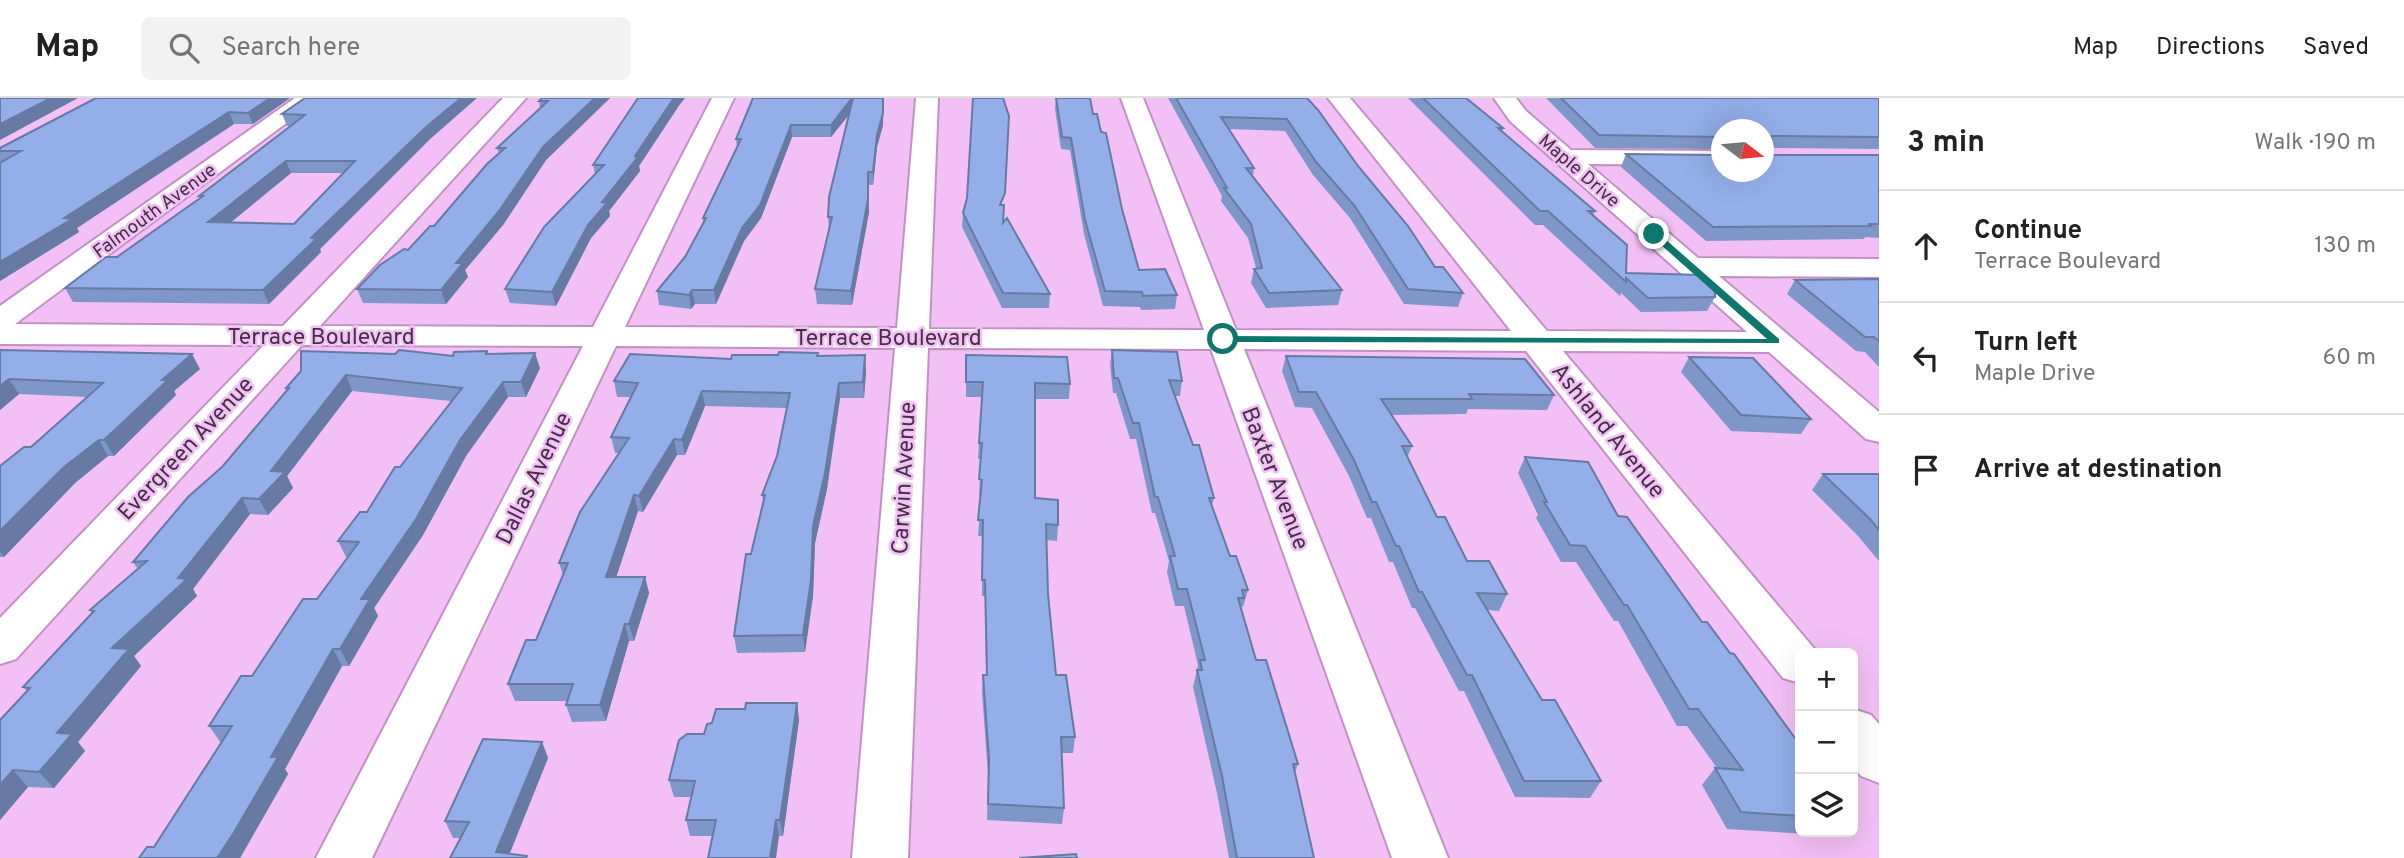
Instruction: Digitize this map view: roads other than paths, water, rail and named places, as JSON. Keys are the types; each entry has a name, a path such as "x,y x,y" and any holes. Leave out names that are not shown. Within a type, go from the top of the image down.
{"street":[{"name":"Falmouth Avenue","path":"0,321 309,98"},
{"name":"Evergreen Avenue","path":"0,647 515,98"},
{"name":"Dallas Avenue","path":"344,858 723,98"},
{"name":"Carwin Avenue","path":"880,858 927,98"},
{"name":"Baxter Avenue","path":"1132,98 1420,858"},
{"name":"Ashland Avenue","path":"1339,98 1795,659"},
{"name":"Maple Drive","path":"1506,98 1518,116 1879,431"},
{"path":"1565,157 1711,158"},
{"path":"1692,267 1879,268"},
{"name":"Terrace Boulevard","path":"0,334 1776,341"},
{"path":"1858,735 1879,761"}]}
